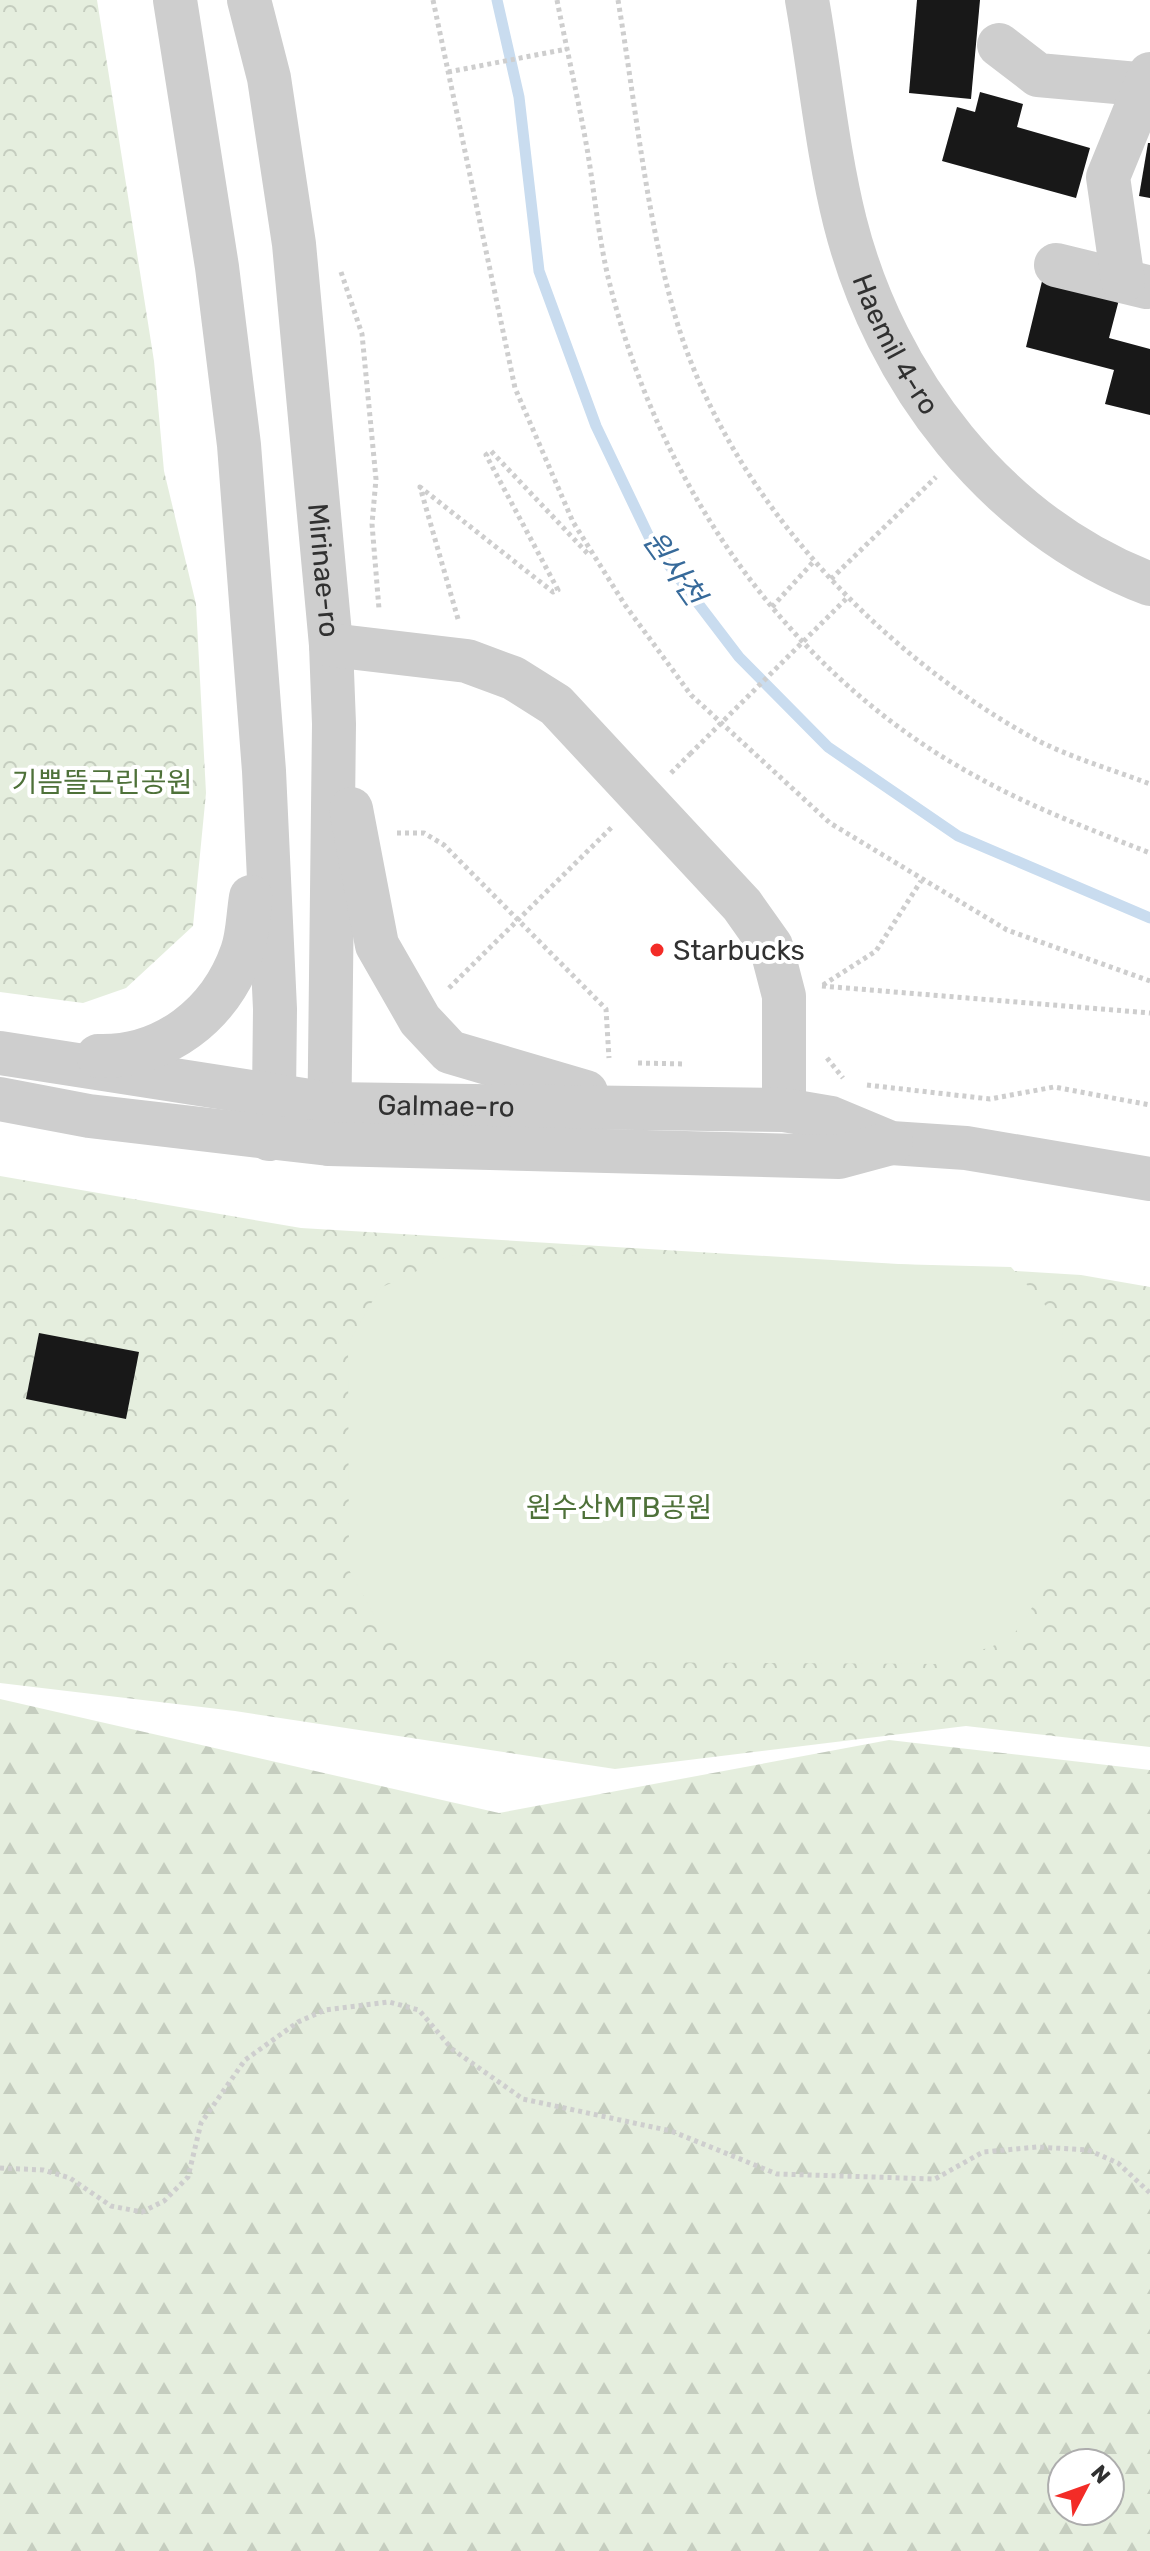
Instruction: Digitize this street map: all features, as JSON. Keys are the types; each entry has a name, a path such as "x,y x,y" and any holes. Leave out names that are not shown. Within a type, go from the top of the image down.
{"street":[{"path":"175,0 213,236 239,445 264,771 275,1009 274,1096 269,1139"},
{"name":"Mirinae-ro","path":"249,0 269,78 294,244 331,645 329,1124"},
{"name":"Haemil 4-ro","path":"807,0 845,220 857,262 889,337 924,402 980,470 1048,531 1111,569 1150,584"},
{"path":"999,45 1038,75 1149,81 1108,177 1136,284 1056,265"},
{"path":"331,645 467,661 513,678 556,705 742,905 771,946 784,996 784,1110"},
{"path":"333,716 377,945 420,1020 450,1052 650,1109"},
{"path":"0,1053 125,1057 166,1043 198,1021 223,990 243,951 264,771"},
{"name":"Galmae-ro","path":"0,1053 274,1096 329,1124 839,1157 891,1143"},
{"name":"Galmae-ro","path":"0,1099 89,1116 269,1139 329,1124 650,1109 784,1110 831,1118 891,1143 966,1148 1150,1179"}],"path":[{"path":"433,0 515,388 573,522 595,562 691,695 830,823 921,881 1007,930 1150,981"},
{"path":"557,0 609,283 632,361 683,476 741,571 810,653 875,709 964,769 1057,815 1150,853"},
{"path":"618,0 672,305 697,376 726,436 782,519 847,598 944,683 1034,739 1150,784"},
{"path":"448,72 567,49"},
{"path":"458,619 420,487 553,592 558,590 486,455 491,451 595,562"},
{"path":"831,579 942,471"},
{"path":"772,607 815,560"},
{"path":"668,776 847,598"},
{"path":"441,996 615,825"},
{"path":"382,832 424,833 444,845 606,1009 609,1064"},
{"path":"921,881 876,951 821,986 1150,1013"},
{"path":"0,2168 43,2170 70,2178 111,2206 142,2212 164,2201 188,2177 201,2123 245,2060 298,2022 325,2010 389,2002 419,2010 452,2049 523,2099 671,2131 777,2174 935,2179 983,2152 1037,2147 1088,2150 1118,2163 1150,2193"}],"green space":[{"name":"기쁨뜰근린공원","path":"0,0 97,0 154,361 164,471 196,604 206,793 193,926 126,988 83,1003 0,992"},
{"name":"원수산MTB공원","path":"0,1176 301,1228 1081,1275 1150,1287 1150,1747 966,1726 615,1769 235,1711 0,1683"},
{"path":"456,1253 1011,1267 1063,1325 1058,1569 1010,1640 941,1664 435,1661 375,1617 349,1570 348,1344 380,1288"},
{"path":"0,1699 499,1813 889,1740 1150,1770 1150,2551 0,2551"}],"building":[{"path":"917,0 980,0 971,99 909,93"},
{"path":"980,92 1023,104 1017,127 1090,148 1076,198 942,161 957,107 975,112"},
{"path":"1150,143 1150,198 1139,196"},
{"path":"1044,273 1121,292 1109,338 1150,349 1150,415 1105,404 1114,370 1026,347"},
{"path":"39,1333 139,1352 126,1419 26,1399"}],"waterway":[{"name":"원사천","path":"497,0 519,97 539,271 596,426 652,543 739,657 828,747 958,836 1150,918"}],"place":[{"name":"Starbucks","path":"657,950"}]}
